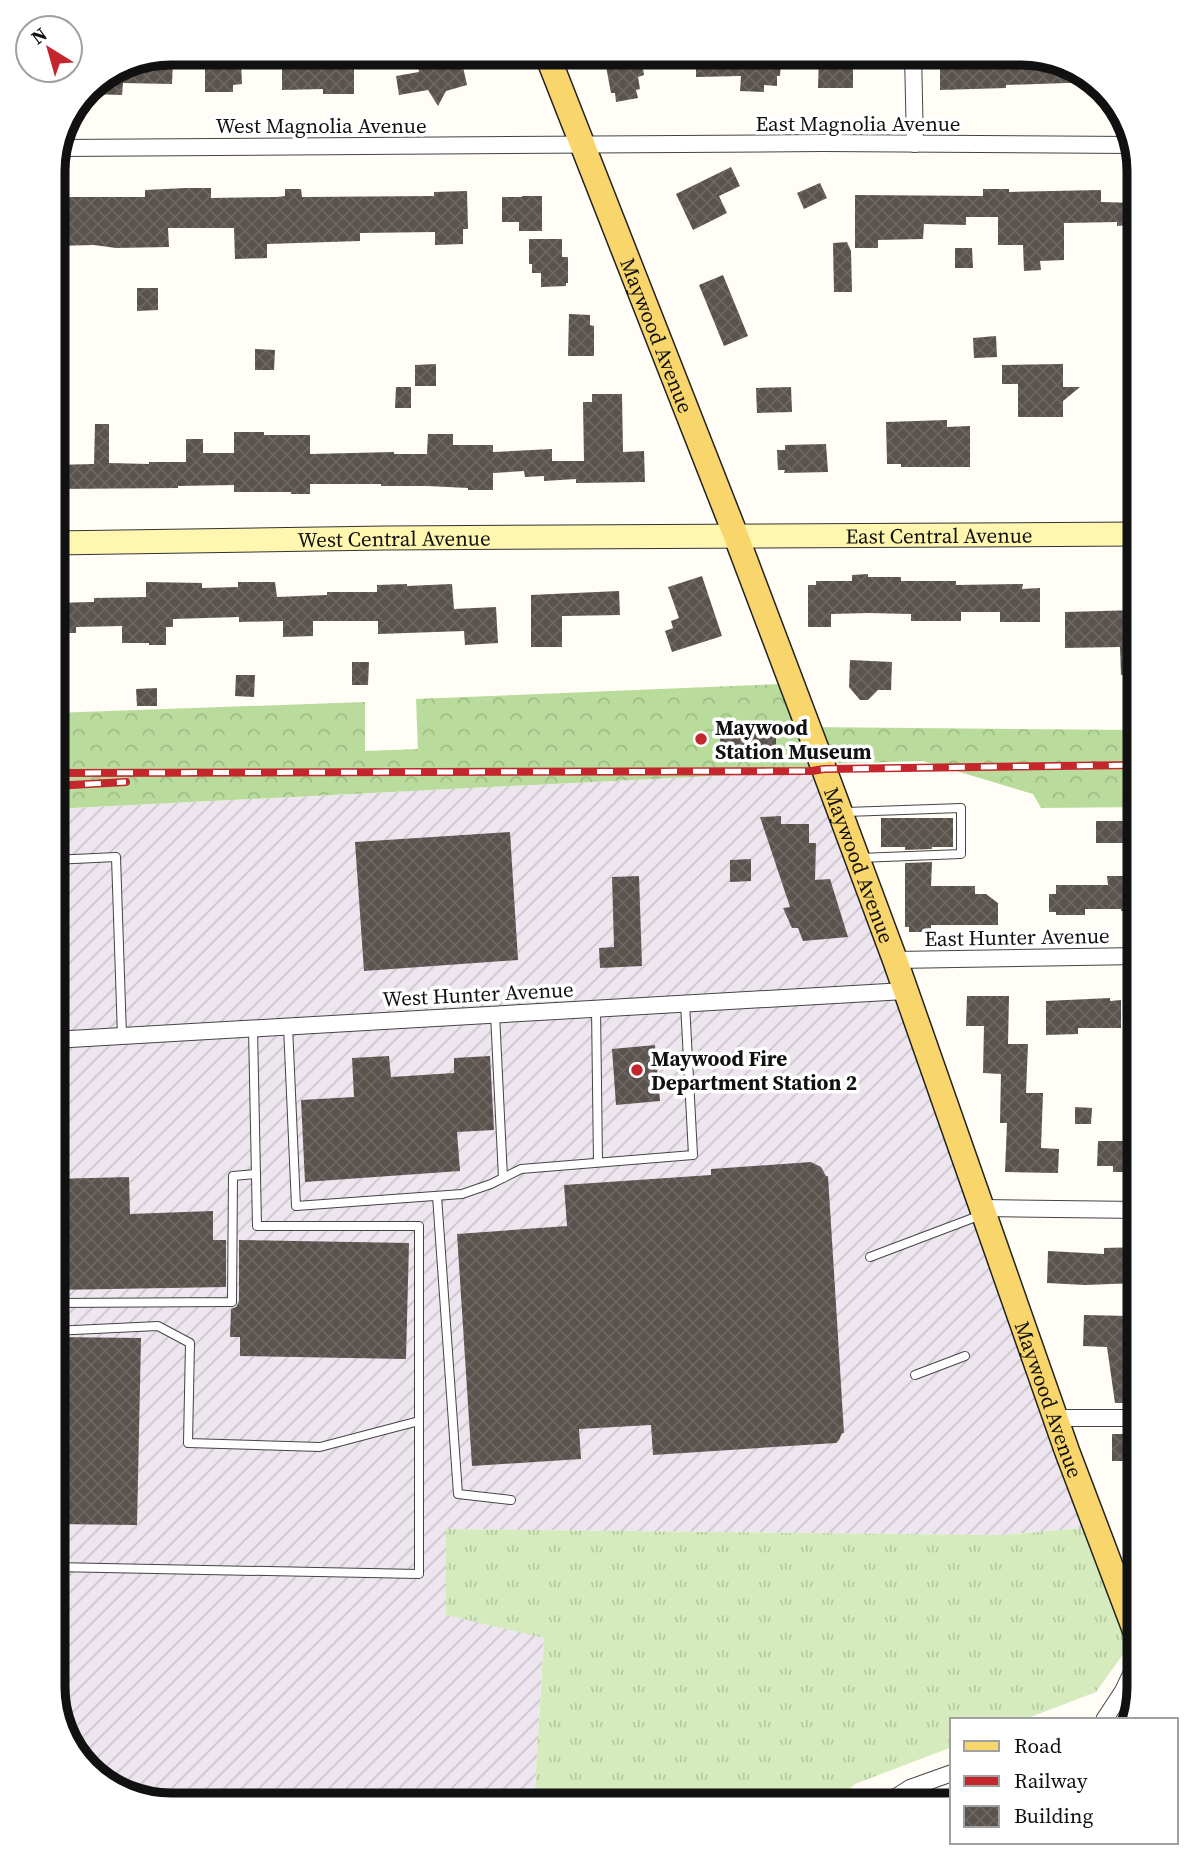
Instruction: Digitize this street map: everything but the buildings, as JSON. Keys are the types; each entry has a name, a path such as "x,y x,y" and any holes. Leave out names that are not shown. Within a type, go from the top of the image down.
{"main road":[{"name":"Maywood Avenue","path":"551,65 736,536 895,960 1056,1418 1127,1609"}],"street":[{"path":"914,65 915,144"},
{"name":"East Magnolia Avenue","path":"583,144 1124,145"},
{"name":"West Magnolia Avenue","path":"67,148 583,144"},
{"name":"East Central Avenue","path":"736,536 1127,534"},
{"name":"West Central Avenue","path":"65,543 736,536"},
{"name":"East Hunter Avenue","path":"895,960 1127,956"},
{"name":"West Hunter Avenue","path":"65,1039 905,990"},
{"path":"983,1211 1127,1210"},
{"path":"1056,1418 1127,1418"},
{"path":"1105,1718 1127,1682"},
{"path":"902,1793 950,1774"}],"lane":[{"path":"839,813 961,808 961,854 856,858"},
{"path":"65,859 116,857 122,1036"},
{"path":"288,1026 296,1206 462,1194 521,1169 693,1154 685,1003"},
{"path":"596,1008 598,1162"},
{"path":"495,1014 503,1178"},
{"path":"65,1567 419,1574 419,1226 257,1226 253,1028"},
{"path":"65,1303 232,1302 233,1176 256,1174"},
{"path":"437,1196 458,1493 510,1500"},
{"path":"870,1257 983,1211"},
{"path":"65,1330 158,1326 190,1343 188,1443 320,1447 419,1421"},
{"path":"915,1375 965,1356"}],"shaded area":[{"path":"812,771 1096,1527 1000,1535 446,1529 446,1614 544,1637 535,1793 164,1793 137,1788 112,1775 91,1757 76,1734 70,1721 65,1687 65,808"}],"green space":[{"path":"780,684 812,771 65,808 65,713 365,702 365,751 418,749 416,699"},
{"path":"807,727 1127,730 1127,807 1041,808 1033,794 923,761 821,764"},
{"path":"1096,1527 1127,1609 1127,1649 1096,1692 1028,1718 950,1718 950,1748 855,1784 845,1793 535,1793 544,1638 446,1615 446,1529 1000,1535"}],"railway":[{"path":"65,773 812,771 1127,765"},
{"path":"65,785 126,782"}],"place":[{"name":"Maywood Station Museum","path":"701,739"},
{"name":"Maywood Fire Department Station 2","path":"637,1070"}]}
